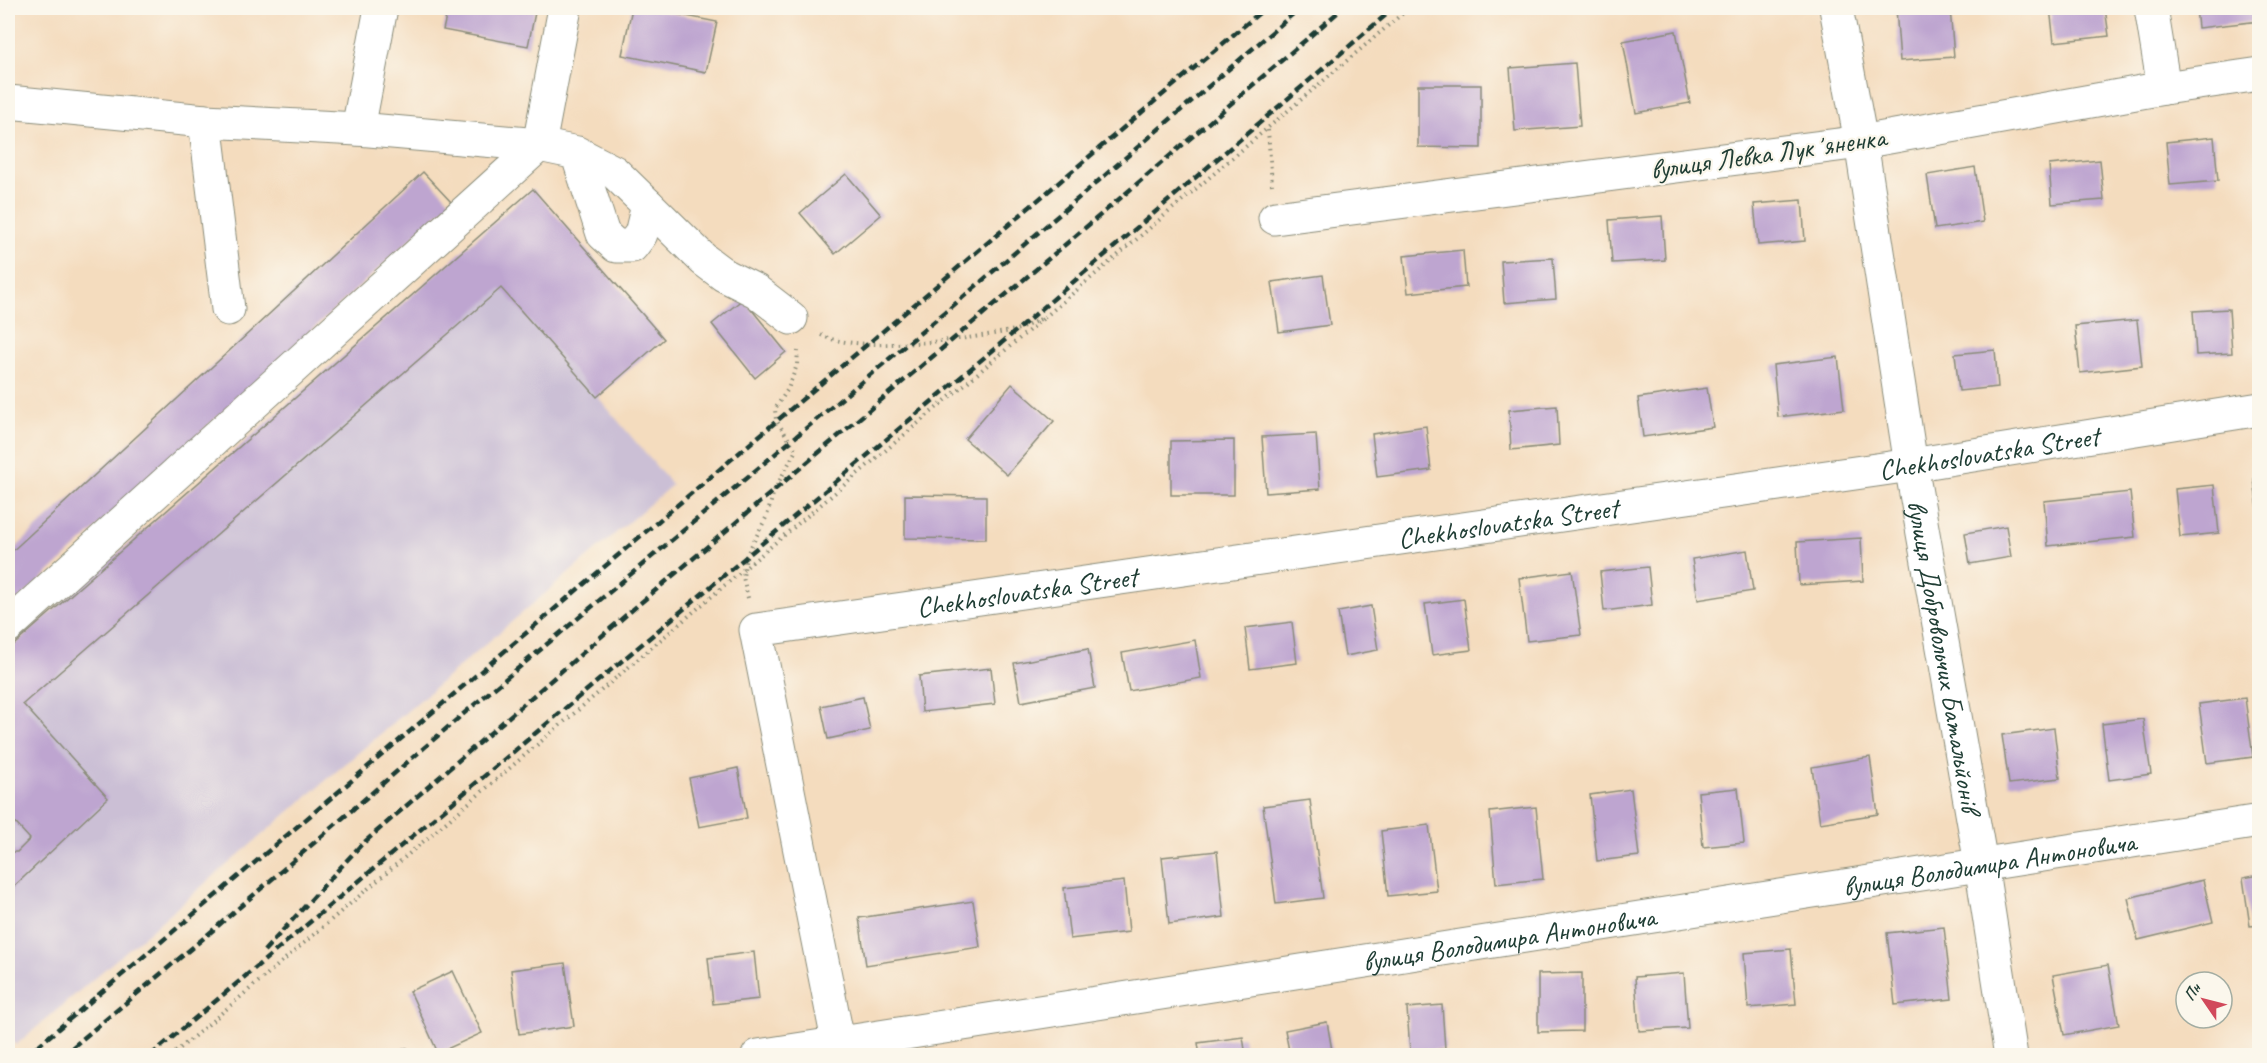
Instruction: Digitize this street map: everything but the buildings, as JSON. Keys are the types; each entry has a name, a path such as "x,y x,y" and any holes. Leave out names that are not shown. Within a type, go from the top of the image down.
{"street":[{"path":"358,129 381,8"},
{"path":"8,626 539,144 565,8"},
{"name":"вулиця Добровольчих Батальйонів","path":"1836,8 1861,142 1911,465 1981,864 2011,1056"},
{"path":"2151,8 2164,87"},
{"name":"вулиця Левка Лукʼяненка","path":"1275,218 1861,142 2164,87 2259,74"},
{"path":"8,102 205,121 358,129 539,144 577,153 614,172 704,260 724,275 756,291 791,318"},
{"path":"205,121 228,309"},
{"path":"577,153 603,234 616,246 632,246 641,234 648,205"},
{"name":"Chekhoslovatska Street","path":"756,630 1911,465 2259,409"},
{"path":"756,630 840,1050"},
{"name":"вулиця Володимира Антоновича","path":"758,1056 840,1050 1981,864 2259,821"}],"path":[{"path":"171,1056 1409,8"},
{"path":"1268,129 1275,218"},
{"path":"791,318 824,337 866,344 919,342 1017,330 1045,317"},
{"path":"756,630 743,577 746,556 767,516 774,490 796,450 776,420 775,409 788,389 797,365 798,342 791,318"}],"shaded area":[{"path":"533,189 664,339 598,397 672,485 16,1045 8,1038 8,650"}],"railway":[{"path":"26,1056 1265,8"},
{"path":"62,1056 205,937 462,715 955,304 1300,8"},
{"path":"264,951 360,846 625,616 1343,8"},
{"path":"150,1056 1017,330 1394,8"}]}
